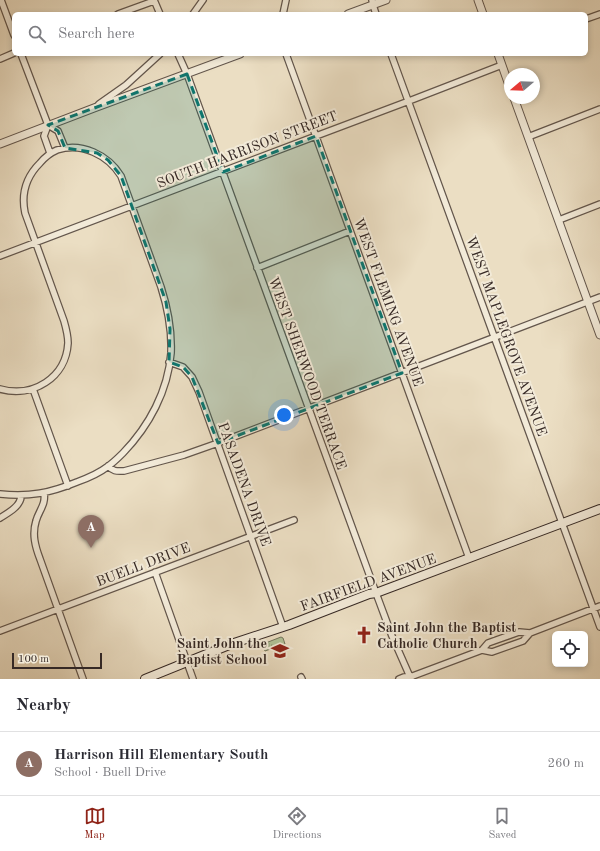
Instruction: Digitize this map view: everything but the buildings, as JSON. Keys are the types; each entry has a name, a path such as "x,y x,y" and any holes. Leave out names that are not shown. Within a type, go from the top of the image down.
{"main road":[{"name":"FAIRFIELD AVENUE","path":"145,679 234,643 376,593 600,509"}],"street":[{"path":"1,0 12,30"},
{"path":"123,12 154,0 159,12"},
{"path":"194,12 203,0"},
{"path":"283,12 286,0"},
{"path":"352,12 372,2 386,0"},
{"path":"478,0 482,12"},
{"path":"372,2 375,12"},
{"path":"588,18 600,14"},
{"path":"0,59 12,54"},
{"path":"22,56 48,125 58,131 65,148"},
{"path":"94,108 126,85 158,56"},
{"name":"WEST SHERWOOD TERRACE","path":"179,56 187,74 392,636 411,678"},
{"path":"0,144 235,56"},
{"name":"WEST FLEMING AVENUE","path":"287,56 469,558"},
{"name":"WEST MAPLEGROVE AVENUE","path":"392,56 600,627"},
{"path":"499,56 504,71"},
{"name":"SOUTH HARRISON STREET","path":"0,256 132,205 409,102 502,65"},
{"path":"126,85 130,94"},
{"path":"516,104 600,335"},
{"path":"528,137 600,109"},
{"path":"48,125 44,136 50,154"},
{"path":"0,389 18,392 33,389 45,383 58,371 63,361 68,343 67,330 25,213 24,191 26,182 31,172 44,159 57,150 77,148 97,153 108,160 120,176 132,205 166,302 170,329 171,354 164,385 155,409 147,422 133,442 108,466 88,478 44,493 21,496 0,494"},
{"path":"559,220 600,204"},
{"path":"257,268 350,231"},
{"path":"108,466 112,470 124,471 184,455 600,297"},
{"name":"PASADENA DRIVE","path":"169,362 183,367 192,377 199,392 283,627"},
{"path":"33,389 68,486"},
{"path":"44,493 44,502 35,525 34,539 36,549 83,679"},
{"path":"0,518 21,500 21,496"},
{"name":"BUELL DRIVE","path":"0,631 294,520"},
{"path":"155,572 193,679"},
{"path":"399,679 404,677 411,678 482,650 488,643 519,632 530,633 600,606"},
{"path":"482,650 492,652 523,641 530,633"}],"highlighted area":[{"path":"187,74 223,172 316,136 402,373 218,443 192,377 183,367 169,362 170,329 166,302 121,176 108,160 97,153 65,148 58,131 48,125"}],"green space":[{"path":"281,637 283,638 285,644 265,651 263,644"}],"place":[{"name":"Harrison Hill Elementary South","path":"91,548"},
{"name":"Saint John the Baptist Catholic Church","path":"364,635"},
{"name":"Saint John the Baptist School","path":"280,651"}]}
